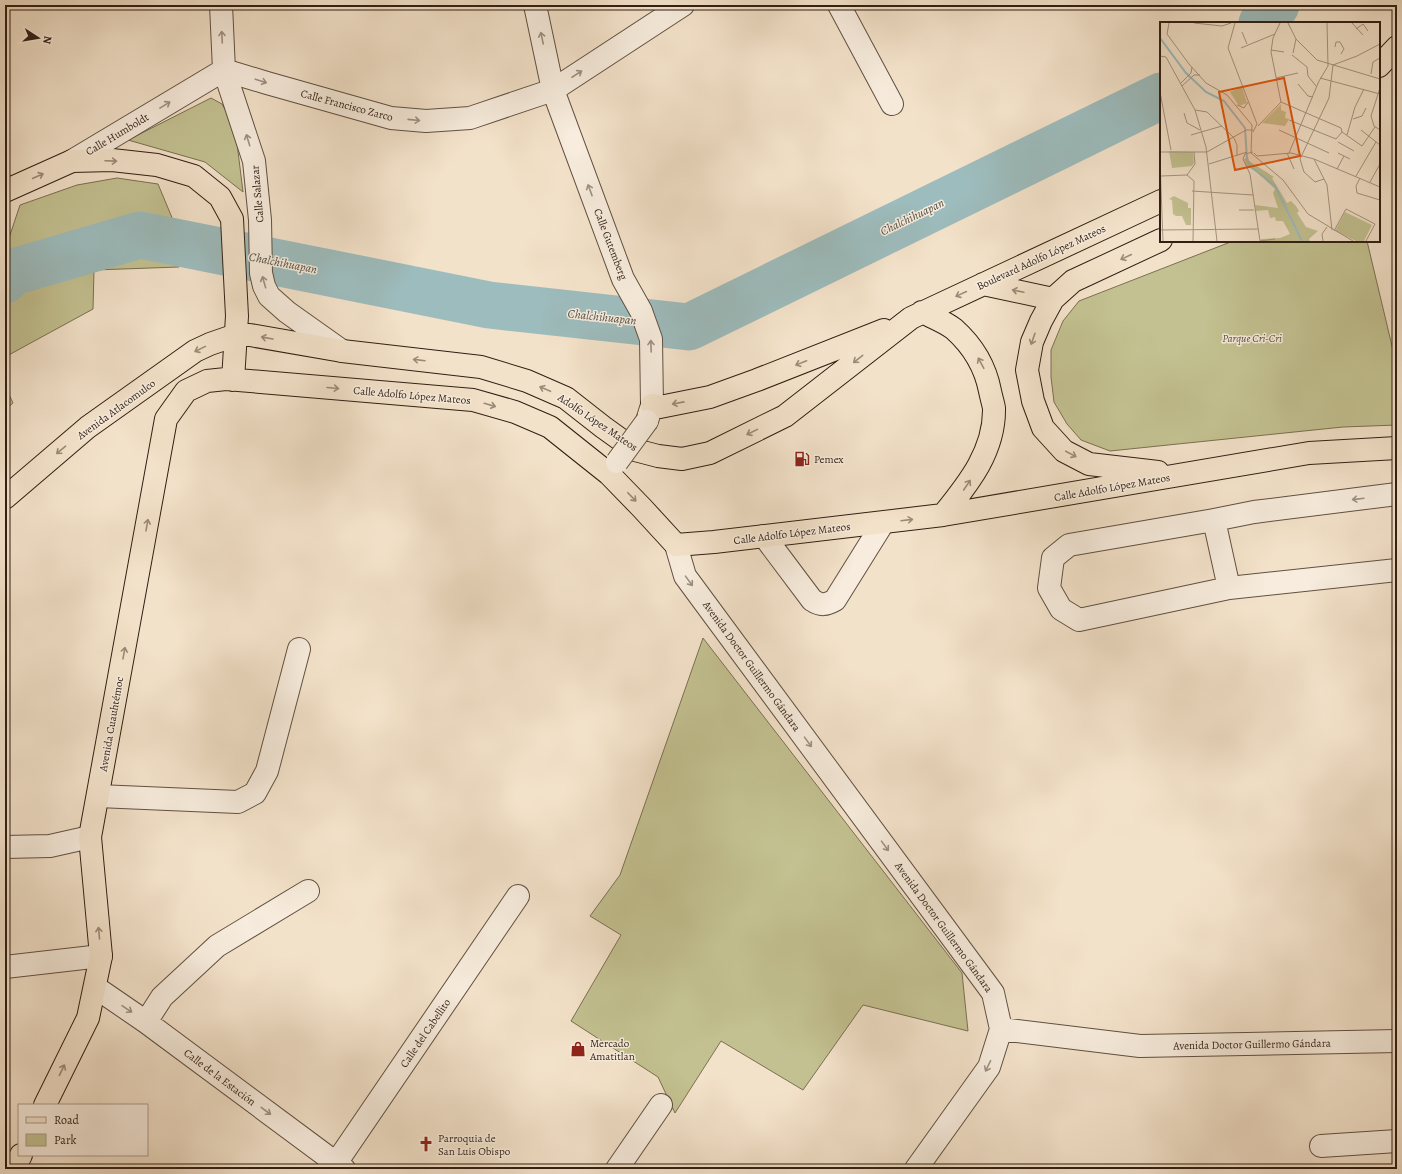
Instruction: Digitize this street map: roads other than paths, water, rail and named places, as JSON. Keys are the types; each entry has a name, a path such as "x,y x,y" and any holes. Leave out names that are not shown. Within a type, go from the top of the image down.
{"main road":[{"path":"1380,65 1397,47"},
{"path":"72,161 112,160 157,165 194,176 220,197 232,219 237,325 233,380"},
{"name":"Calle Humboldt","path":"5,191 72,161"},
{"name":"Boulevard Adolfo López Mateos","path":"916,315 1160,201"},
{"path":"1160,240 1073,282 1053,299 1032,342 1027,370 1033,401 1044,428 1064,451 1089,464 1182,475"},
{"path":"983,284 1053,299"},
{"path":"651,404 660,407 710,397 863,338 916,315 953,328 975,352 987,375 994,408 992,434 982,460 967,486 943,515"},
{"name":"Adolfo López Mateos","path":"237,325 250,335 342,351 481,367 527,381 566,398 635,450 658,456 682,458 710,453 785,416 916,315"},
{"name":"Avenida Atlacomulco","path":"5,498 88,427 195,351 210,344 237,325"},
{"name":"Avenida Cuauhtémoc","path":"45,1104 88,1018 101,956 90,837 166,419 186,391 207,382 226,379 233,380"},
{"name":"Calle Adolfo López Mateos","path":"233,380 473,400 515,412 550,427 613,468 642,508 676,545 714,542 943,515 1310,453 1397,448"},
{"path":"14,1169 20,1156"}],"street":[{"name":"Calle Salazar","path":"221,5 224,70 254,161 260,220 261,273 264,286 269,296 287,312 342,351"},
{"name":"Calle Gutemberg","path":"535,5 553,90 623,279 641,311 651,339 651,404"},
{"name":"Calle Francisco Zarco","path":"224,70 391,118 426,121 470,118 553,90 683,5"},
{"path":"839,5 892,104"},
{"name":"Calle Humboldt","path":"72,161 224,70"},
{"path":"613,468 651,404"},
{"path":"1397,494 1254,512 1069,545 1053,558 1049,588 1061,609 1079,620 1229,588 1397,570"},
{"path":"1214,520 1229,588"},
{"path":"764,536 812,600 819,604 827,605 835,600 883,523"},
{"name":"Avenida Doctor Guillermo Gándara","path":"676,545 685,576 993,993 1001,1029 1140,1046 1397,1041"},
{"path":"98,796 238,802 255,793 267,771 299,649"},
{"path":"5,847 50,846 90,837"},
{"path":"146,1022 162,997 217,946 308,891"},
{"name":"Calle del Cabellito","path":"337,1167 518,896"},
{"path":"5,967 101,956"},
{"name":"Calle de la Estación","path":"95,987 146,1022 337,1167"},
{"path":"916,1169 989,1067 1001,1029"},
{"path":"616,1169 661,1105"},
{"path":"1321,1146 1397,1140"}],"waterway":[{"name":"Chalchihuapan","path":"1263,22 1276,5"},
{"name":"Chalchihuapan","path":"5,280 13,272 140,235 489,305 689,327 1160,96"}],"place":[{"name":"Pemex","path":"802,459"},
{"name":"Mercado Amatitlan","path":"578,1049"},
{"name":"Parroquia de San Luis Obispo","path":"426,1144"}],"park label":[{"name":"Parque Cri-Cri","path":"1252,338"}]}
